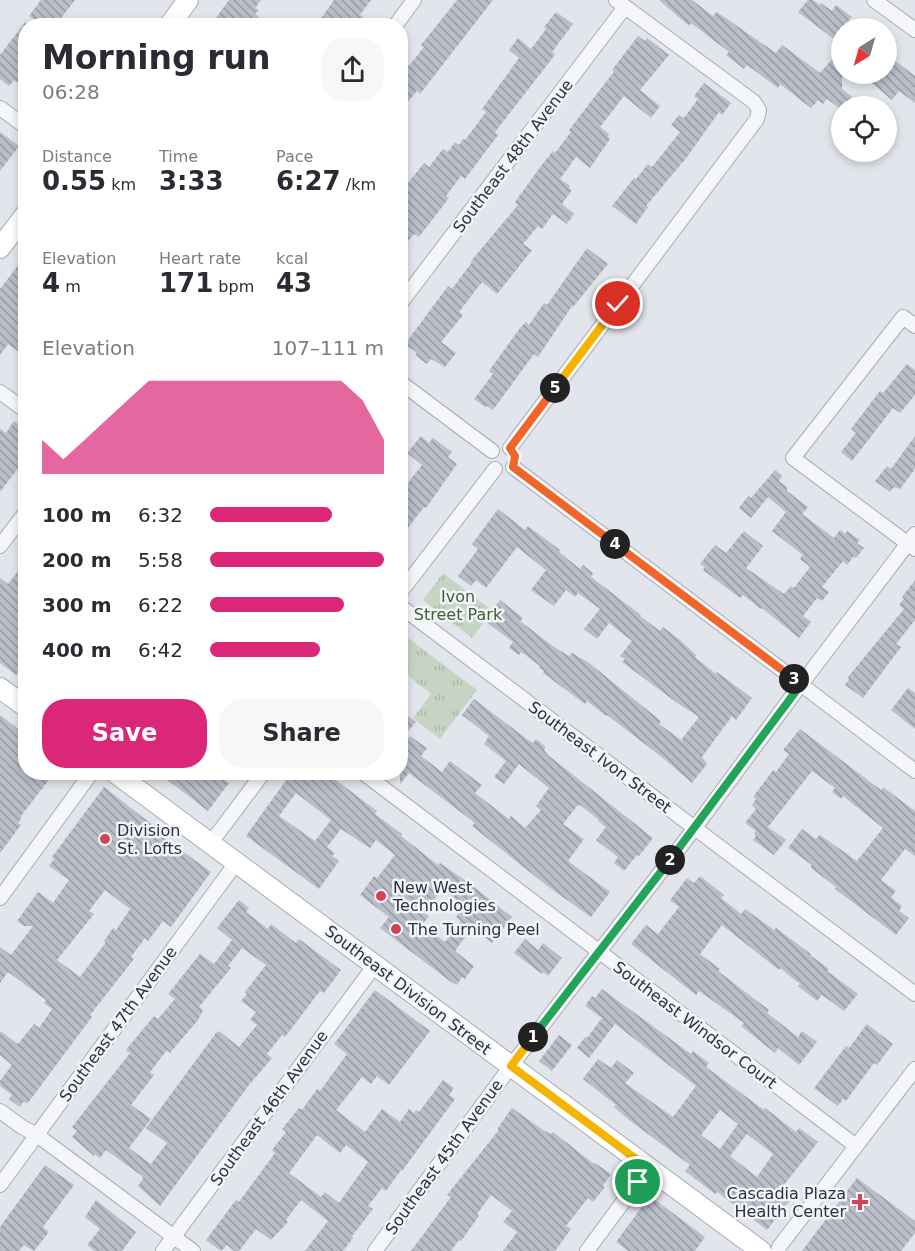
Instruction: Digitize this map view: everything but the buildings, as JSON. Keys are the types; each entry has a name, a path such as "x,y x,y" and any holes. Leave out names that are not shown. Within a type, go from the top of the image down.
{"main road":[{"path":"175,18 188,0"},
{"path":"0,248 18,224"},
{"path":"0,688 18,701"},
{"name":"Southeast Division Street","path":"125,780 760,1251"}],"street":[{"path":"400,18 414,0"},
{"path":"874,0 915,30"},
{"path":"510,448 757,118 759,111 754,102 621,4"},
{"name":"Southeast 48th Avenue","path":"408,293 621,4"},
{"path":"0,108 18,121"},
{"path":"913,542 793,458 903,317 915,326"},
{"path":"408,388 492,451"},
{"path":"0,392 18,405"},
{"path":"501,446 510,448 515,456 513,467 504,472 495,469 490,461 492,451 501,446"},
{"path":"513,467 915,771"},
{"path":"408,583 495,469"},
{"path":"0,546 18,523"},
{"name":"Southeast 45th Avenue","path":"375,1251 598,951 694,829 801,684 913,542"},
{"name":"Southeast Ivon Street","path":"408,612 915,994"},
{"path":"0,898 86,780"},
{"path":"210,844 258,780"},
{"name":"Southeast Windsor Court","path":"373,780 856,1146"},
{"name":"Southeast 47th Avenue","path":"0,1185 236,863"},
{"name":"Southeast 46th Avenue","path":"163,1251 375,965"},
{"path":"778,1251 915,1069"},
{"path":"0,1111 37,1135 193,1251"},
{"path":"587,1251 648,1168"}],"green space":[{"name":"Ivon Street Park","path":"443,573 493,611 472,638 423,600"},
{"name":"Ivon Street Park","path":"408,638 477,690 440,739 413,718 431,694 408,676"}],"place":[{"name":"Division St. Lofts","path":"105,839"},
{"name":"New West Technologies","path":"381,896"},
{"name":"The Turning Peel","path":"396,929"},
{"name":"Cascadia Plaza Health Center","path":"860,1202"}],"route":[{"path":"618,304 510,448 515,456 513,467 794,679 793,686 796,691 694,829 511,1066 648,1168 638,1182"}]}
